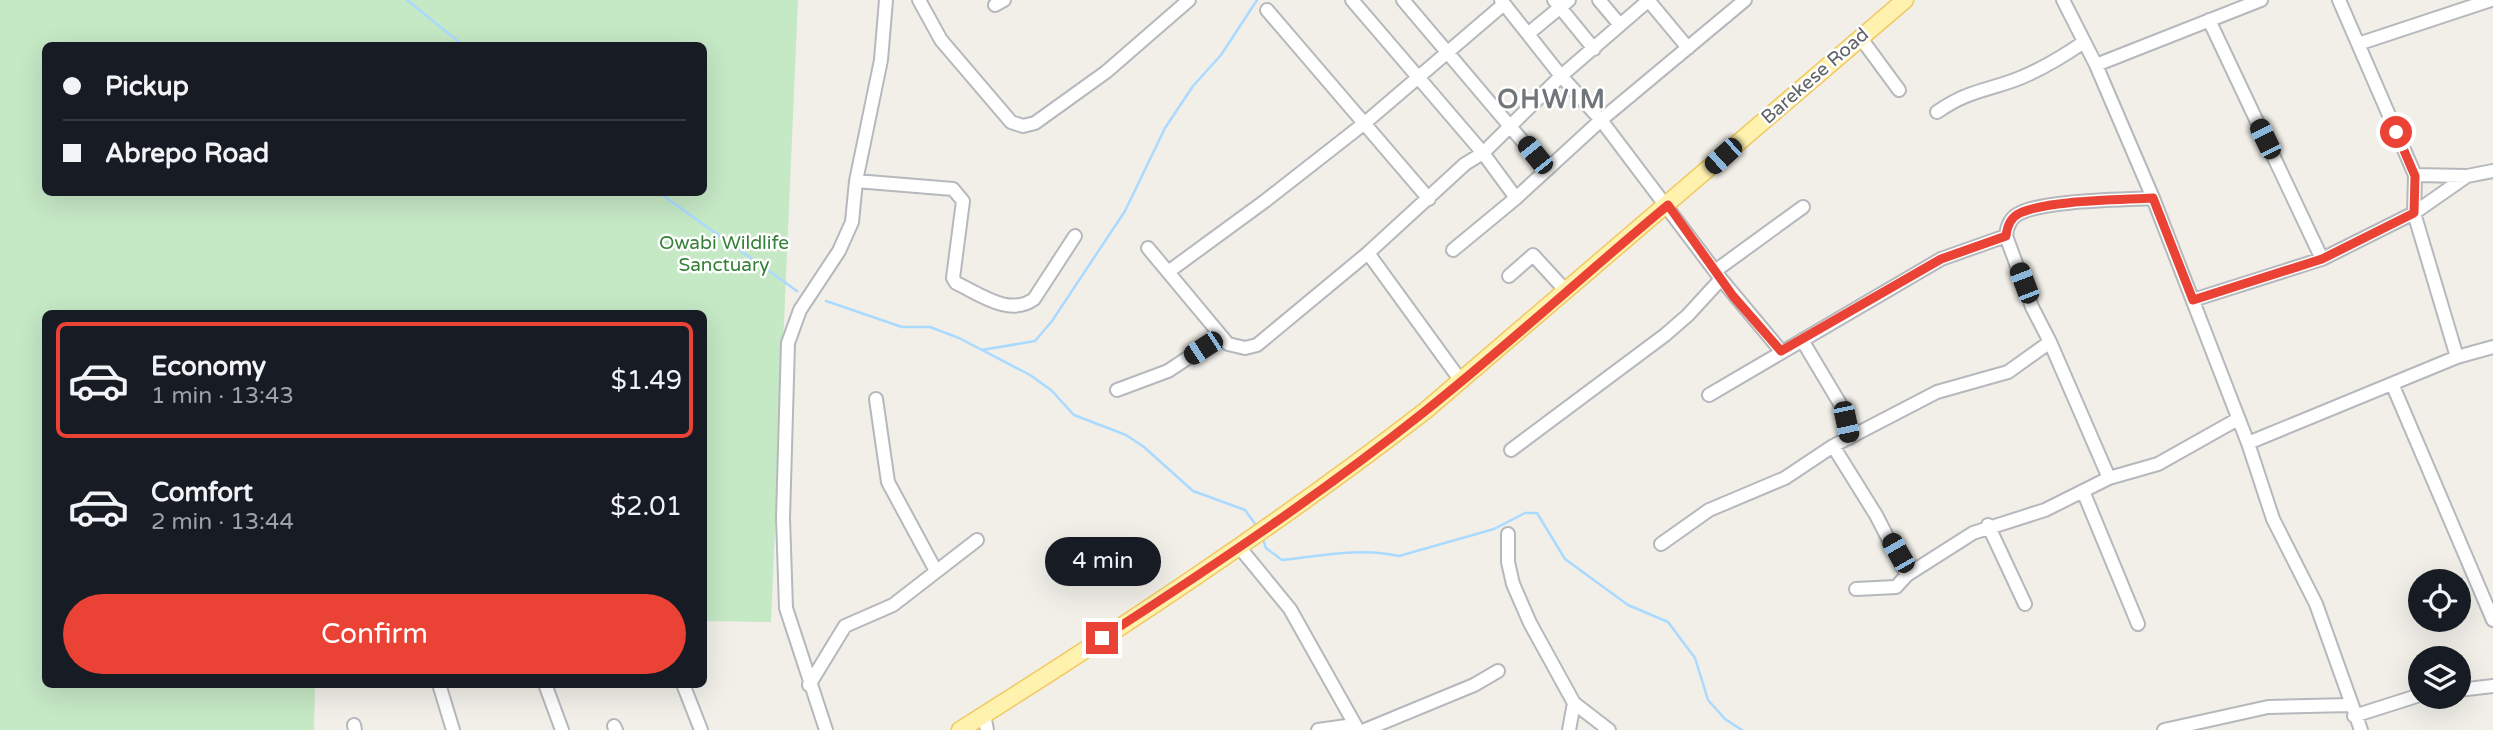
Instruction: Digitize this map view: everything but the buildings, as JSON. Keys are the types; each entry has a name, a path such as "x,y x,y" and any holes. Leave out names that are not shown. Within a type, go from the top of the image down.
{"main road":[{"name":"Barekese Road","path":"960,730 985,722 1353,467 1461,381 1905,0"}],"street":[{"path":"826,730 809,685 786,608 783,560 788,343 800,310 839,251 852,222 856,181 881,60 886,0"},
{"path":"919,0 941,40 1011,122 1023,126 1035,123 1107,72 1189,0"},
{"path":"1352,0 1483,153 1516,198"},
{"path":"1403,0 1547,170"},
{"path":"1600,0 1620,25"},
{"path":"1148,248 1228,344 1245,348 1257,345 1368,253 1465,164 1483,153 1561,76 1648,0 1688,48"},
{"path":"1453,250 1516,198 1601,120 1745,0"},
{"path":"2063,0 2096,65 2153,198 2248,443 2273,519 2316,604 2361,730"},
{"path":"2096,65 2261,0"},
{"path":"2339,0 2415,176 2414,213 2457,357"},
{"path":"2358,44 2491,0"},
{"path":"1168,272 1366,122 1502,2 1561,76 1601,120 1668,205 1718,275 1781,351"},
{"path":"1529,33 1561,3 1594,49"},
{"path":"1267,10 1366,122 1429,199"},
{"path":"2209,20 2322,259"},
{"path":"1860,37 1899,90"},
{"path":"1937,112 1961,96 2012,81 2056,61 2084,42"},
{"path":"2415,176 2467,176 2493,170"},
{"path":"2193,300 2322,259 2414,213 2467,176"},
{"path":"856,181 953,189 958,193 962,201 953,278 1006,307 1026,305 1034,299 1076,236"},
{"path":"2109,478 2032,307 2006,236 2007,226 2020,213 2085,202 2153,198"},
{"path":"1511,450 1688,316 1718,275 1803,207"},
{"path":"1709,395 1941,259 2006,236"},
{"path":"1368,253 1461,381"},
{"path":"1509,276 1533,255 1566,291"},
{"path":"1117,390 1168,371 1221,336"},
{"path":"1802,340 1842,407 1849,438"},
{"path":"1661,544 1709,510 1785,478 1833,446 1937,392 2008,372 2050,342"},
{"path":"2248,443 2393,386 2457,357 2493,347"},
{"path":"2393,386 2493,620"},
{"path":"876,399 888,482 936,571"},
{"path":"1856,589 1896,587 1907,575 1988,525 2024,517 2109,478 2158,464 2238,419"},
{"path":"1833,446 1898,553 1907,575"},
{"path":"2083,491 2138,624"},
{"path":"1988,525 2025,604"},
{"path":"1508,534 1508,562 1513,584 1530,623 1574,703 1609,730"},
{"path":"809,685 845,626 893,605 977,540"},
{"path":"1246,543 1290,609 1359,728"},
{"path":"1318,730 1359,728 1474,685 1498,671"},
{"path":"2471,689 2493,687"},
{"path":"440,688 453,730"},
{"path":"546,688 562,730"},
{"path":"685,688 701,730"},
{"path":"2164,730 2268,707 2352,710 2408,698"},
{"path":"1569,730 1574,703"}],"green space":[{"name":"Owabi Wildlife Sanctuary","path":"0,0 798,0 771,622 707,621 707,310 42,310 42,688 315,688 314,730 0,730"}],"waterway":[{"path":"407,0 459,42"},
{"path":"982,350 1035,341 1052,321 1125,211 1165,128 1193,86 1221,55 1257,0"},
{"path":"664,196 797,291"},
{"path":"826,301 902,327 930,327 959,338 1030,375 1051,390 1074,415 1126,435 1144,447 1193,491 1245,510 1258,528"},
{"path":"1262,537 1266,548 1282,560 1355,552 1399,556 1494,529 1525,513 1537,513 1565,559 1628,605 1668,622 1695,658 1708,700 1725,719 1742,730"}],"district":[{"name":"OHWIM","path":"1552,99"}],"route":[{"path":"1102,638 1240,548 1353,467 1425,411 1668,205 1733,296 1775,340 1781,351 1941,259 2006,236 2007,226 2013,219 2020,213 2036,209 2085,202 2153,198 2193,300 2322,259 2414,213 2415,176 2396,132"}]}
